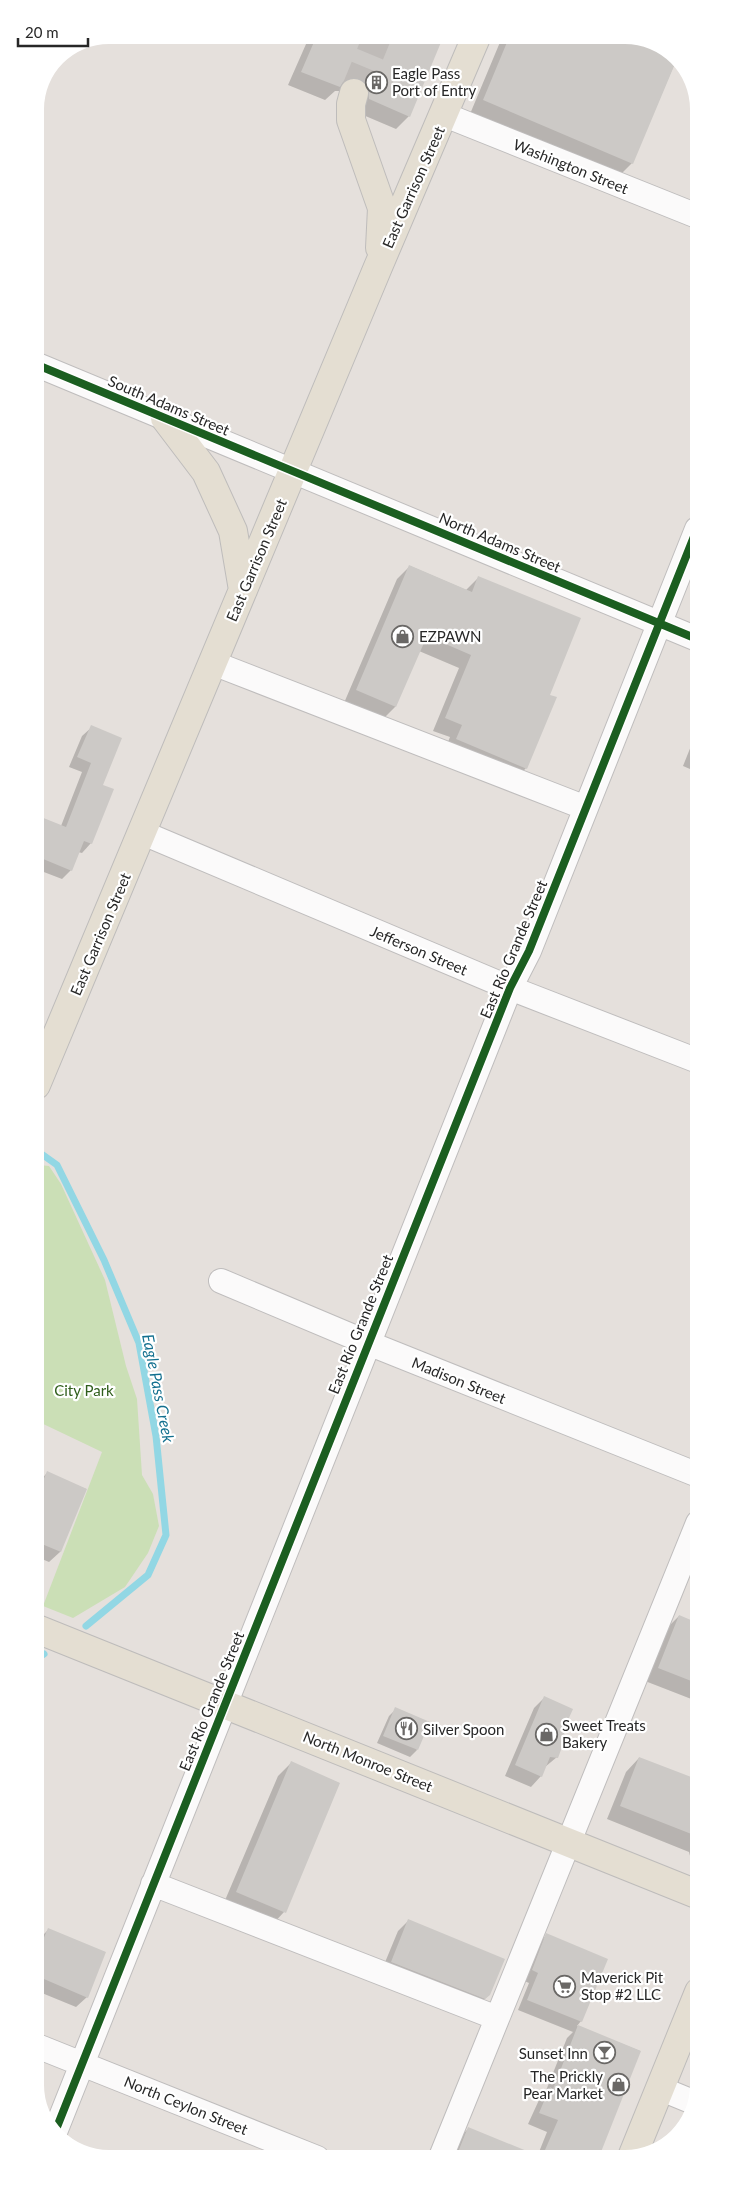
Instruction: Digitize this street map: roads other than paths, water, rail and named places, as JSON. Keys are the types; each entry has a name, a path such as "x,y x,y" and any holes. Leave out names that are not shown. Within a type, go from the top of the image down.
{"main road":[{"name":"East Garrison Street","path":"44,1066 378,267 445,115 473,44"},
{"path":"354,93 351,104 351,120 382,208 378,267"},
{"path":"165,418 206,472 214,489 233,531 243,590"},
{"name":"North Monroe Street","path":"44,1632 690,1891"},
{"path":"635,2150 690,2014"}],"street":[{"name":"Washington Street","path":"445,115 690,213"},
{"name":"South Adams Street","path":"44,367 293,471"},
{"name":"North Adams Street","path":"293,471 690,636"},
{"name":"East Río Grande Street","path":"58,2125 510,988 529,951 690,547"},
{"path":"213,663 586,808"},
{"name":"Jefferson Street","path":"142,833 510,988 690,1058"},
{"name":"Madison Street","path":"221,1281 368,1343 690,1473"},
{"path":"443,2150 690,1544"},
{"path":"153,1884 497,2018"},
{"name":"North Ceylon Street","path":"44,2049 297,2150"},
{"path":"659,2088 688,2100"}],"waterway":[{"name":"Eagle Pass Creek","path":"44,1156 57,1165 104,1260 139,1343 156,1436 166,1535 148,1575 86,1626"}],"tunnel":[{"path":"354,93 374,44"}],"place":[{"name":"Eagle Pass Port of Entry","path":"376,82"},
{"name":"EZPAWN","path":"403,636"},
{"name":"Silver Spoon","path":"407,1729"},
{"name":"Sweet Treats Bakery","path":"546,1734"},
{"name":"Maverick Pit Stop #2 LLC","path":"565,1986"},
{"name":"Sunset Inn","path":"604,2053"},
{"name":"The Prickly Pear Market","path":"619,2085"}],"park label":[{"name":"City Park","path":"84,1390"}]}
